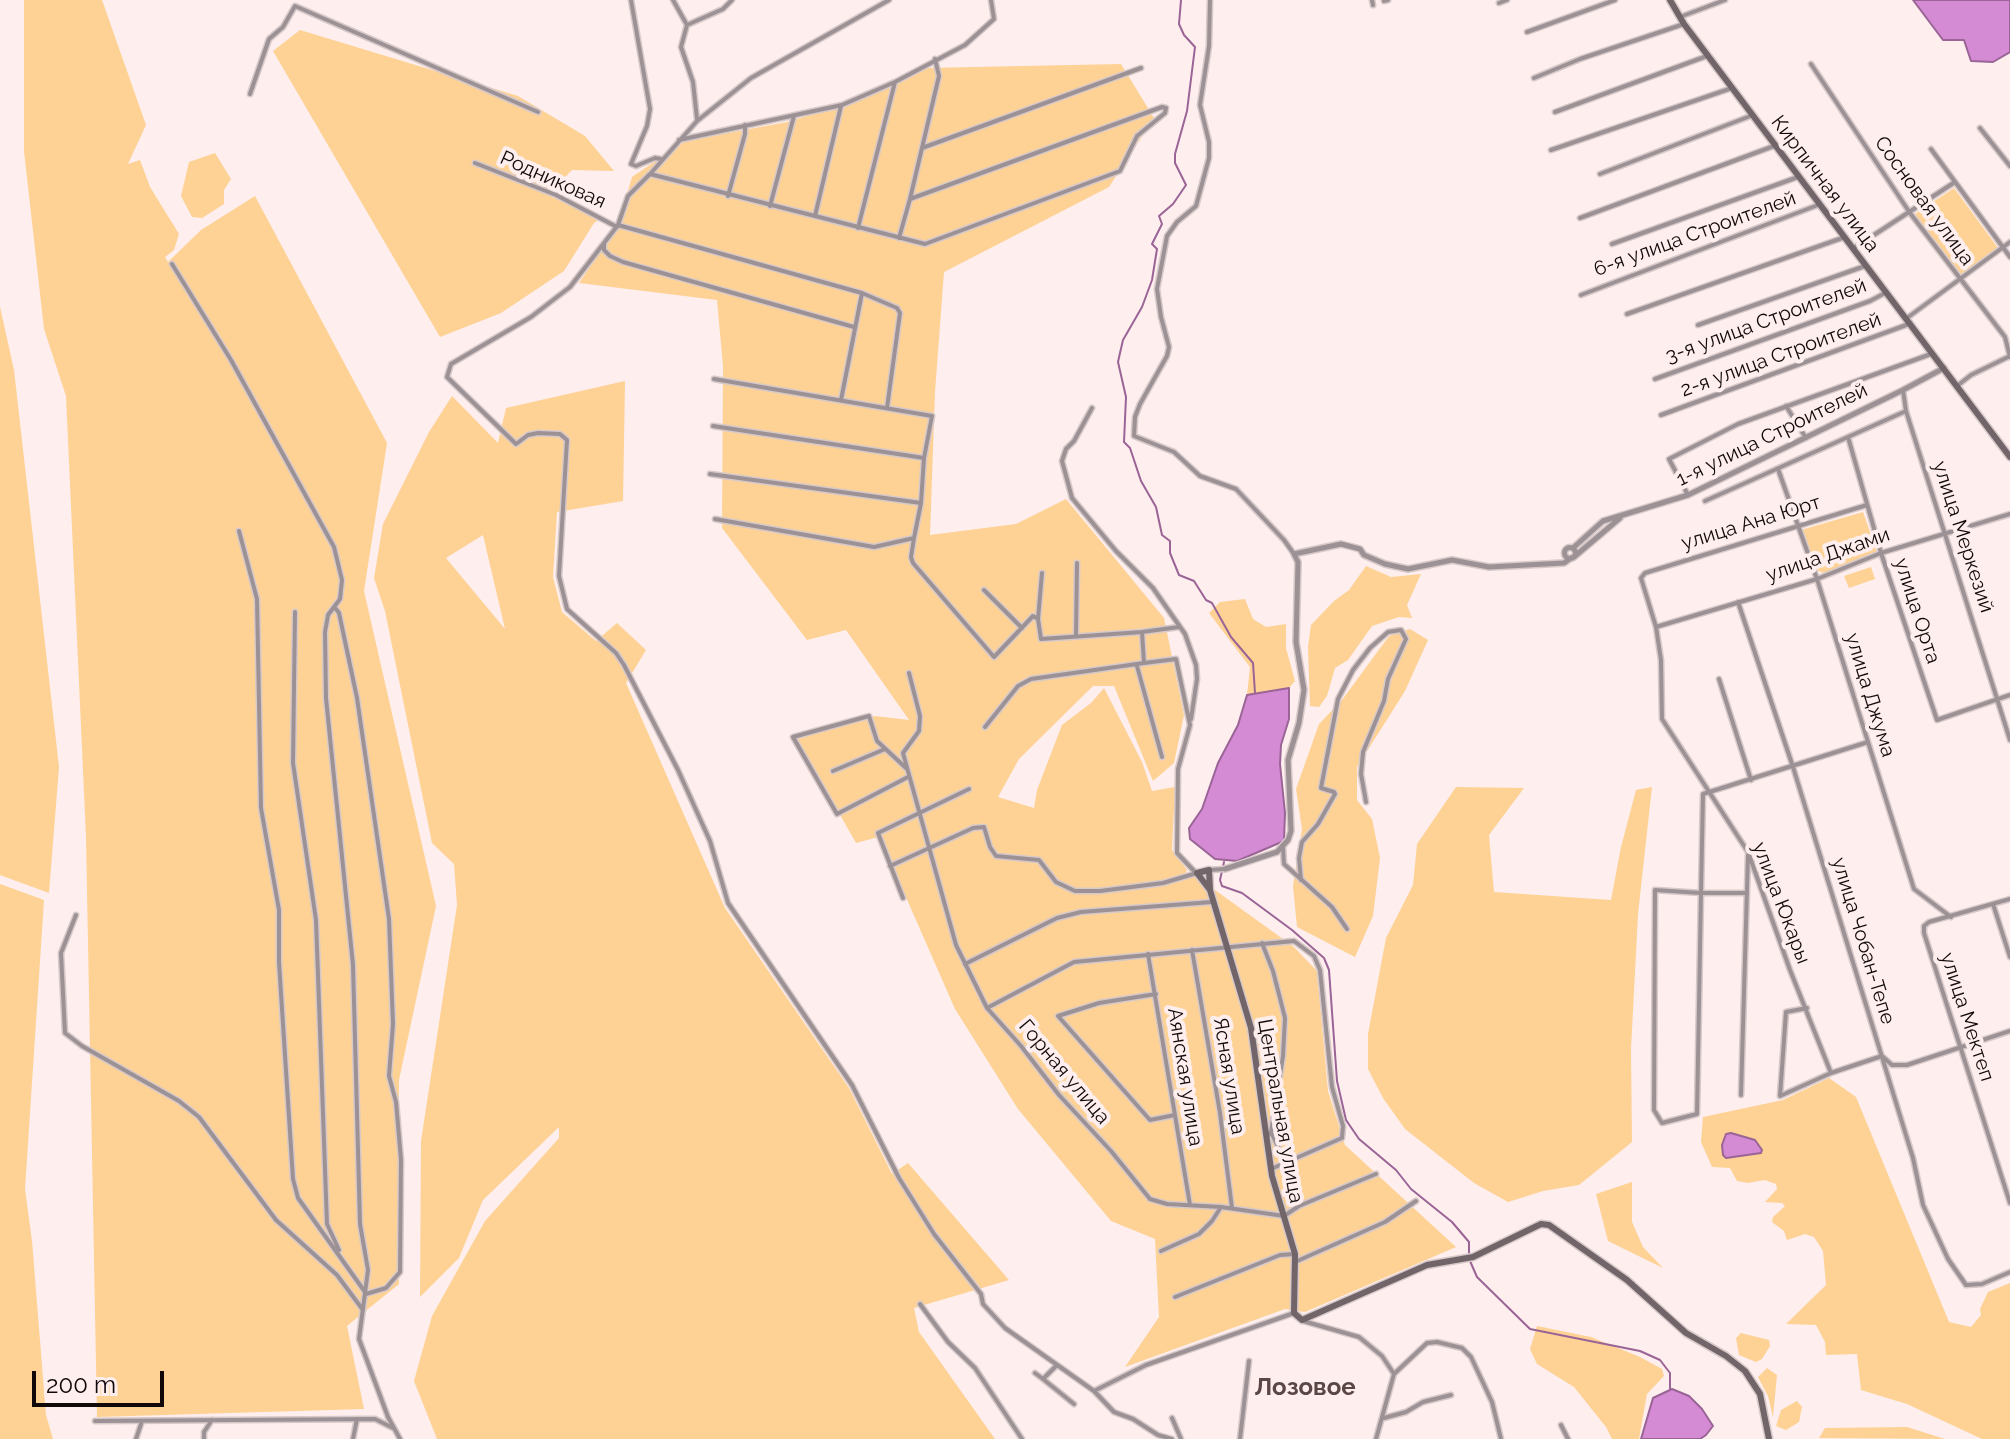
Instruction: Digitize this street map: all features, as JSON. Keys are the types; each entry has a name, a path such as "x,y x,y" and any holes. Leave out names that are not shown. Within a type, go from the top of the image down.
{"main road":[{"name":"Кирпичная улица","path":"1670,0 2010,457"},
{"path":"1197,873 1209,870 1210,890"},
{"name":"Центральная улица","path":"1197,873 1210,890 1251,1028 1269,1136 1271,1169 1295,1258 1294,1313"},
{"path":"1294,1313 1302,1320 1427,1265 1473,1257 1541,1224 1561,1231 1627,1280 1686,1333 1740,1366 1760,1394 1769,1439"}],"street":[{"path":"631,0 650,109 647,126 631,164 636,166 655,158 661,159"},
{"path":"673,0 687,25 681,47 693,82 697,121"},
{"path":"687,25 723,9 732,0"},
{"path":"889,0 751,78 697,121 628,196 618,226 570,287 531,317 451,364 447,377 516,444 528,435 538,433 560,434 567,440 559,576 567,609 616,653 624,665 678,770 710,841 728,903 852,1085 899,1178 934,1234 981,1294 983,1304 1005,1328 1094,1391 1114,1412 1172,1439"},
{"path":"679,140 842,105 895,82 965,45 994,19 991,0"},
{"path":"1209,870 1225,869 1271,855 1283,847 1291,831 1288,760 1299,723 1304,690 1296,642 1298,562 1295,551 1236,489 1200,476 1174,452 1134,436 1135,417 1140,404 1169,347 1157,289 1167,236 1177,222 1196,206 1209,158 1209,142 1200,105 1209,46 1210,0"},
{"path":"1499,3 1507,0"},
{"path":"1527,32 1615,0"},
{"path":"1534,78 1725,0"},
{"path":"250,94 269,39 283,27 295,6 538,112"},
{"path":"1555,112 1709,55"},
{"path":"899,238 939,76 935,59"},
{"name":"Сосновая улица","path":"1811,64 1910,213 2005,337 2010,356"},
{"path":"922,148 1141,68"},
{"path":"858,228 895,82"},
{"path":"1551,150 1734,87"},
{"path":"696,105 709,112"},
{"path":"815,216 842,105"},
{"path":"649,175 925,244 1120,171 1137,136 1165,113 1166,108 910,199"},
{"path":"770,206 795,114"},
{"path":"1600,174 1753,115"},
{"path":"728,196 745,125"},
{"path":"1980,128 2010,166"},
{"path":"1580,218 1777,146"},
{"path":"1931,149 2010,257"},
{"name":"Родниковая","path":"475,163 556,195 618,226 892,304 900,313 887,408"},
{"path":"1612,244 1800,176"},
{"path":"1854,248 1955,182"},
{"name":"6-я улица Строителей","path":"1581,295 1821,204"},
{"path":"1627,314 1845,237"},
{"path":"604,242 604,250 623,262 854,327"},
{"name":"2-я улица Строителей","path":"1661,415 1909,321 2010,242"},
{"path":"172,264 231,360 334,547 342,580 340,599 328,615 325,632 326,698 353,965 360,1224 368,1270 359,1339 400,1439"},
{"path":"1698,325 1867,265"},
{"name":"3-я улица Строителей","path":"1655,379 1856,306 1887,291"},
{"path":"841,401 862,293"},
{"name":"1-я улица Строителей","path":"1688,495 1669,459 1738,424 1933,354"},
{"path":"1957,386 2010,356"},
{"name":"1-я улица Строителей","path":"1565,552 1603,521 1688,495 1944,368"},
{"path":"714,379 932,416 911,557 913,563 994,657 1033,616 1038,619"},
{"name":"улица Меркезий","path":"1903,390 1906,411 2010,740"},
{"path":"1786,406 1806,438"},
{"path":"890,866 973,828 984,827 996,856 1039,860 1056,882 1075,891 1163,883 1197,873 1177,853 1178,769 1190,725 1196,665 1180,627 1153,588 1116,551 1072,498 1062,461 1066,449 1074,441 1092,408"},
{"path":"1705,501 1906,411"},
{"path":"713,426 924,458"},
{"name":"улица Орта","path":"1848,437 1881,553 1937,720 2010,695"},
{"name":"улица Джума","path":"1778,469 1817,579 1914,889 1951,917"},
{"path":"710,474 921,503"},
{"name":"улица Ана Юрт","path":"1645,573 1867,505"},
{"path":"1295,551 1341,544 1360,549 1364,555 1385,564 1408,569 1452,560 1489,567 1564,563 1611,523 1631,512"},
{"name":"улица Джами","path":"1656,627 1817,579 1881,553 2010,514"},
{"path":"715,519 874,547 914,538"},
{"path":"239,531 257,599 261,808 279,910 279,962 293,1179 298,1198 366,1294"},
{"path":"1573,548 1573,558"},
{"path":"1564,563 1565,552"},
{"path":"1565,552 1566,557 1573,558"},
{"path":"1076,635 1077,563"},
{"path":"1042,573 1038,619 1041,639 1180,627"},
{"name":"улица Юкары","path":"1645,573 1641,578 1656,627 1661,660 1662,719 1748,852 1831,1073"},
{"path":"984,590 1022,628"},
{"name":"улица Чобан-Тепе","path":"1738,602 1793,767 1882,1056 1913,1158 1923,1205 1948,1259 1966,1285 1982,1284 2010,1272"},
{"path":"335,609 339,613 357,698 389,919 393,1024 389,1076 396,1102 401,1160 400,1272 386,1288 366,1294"},
{"path":"295,612 293,763 316,920 327,1224 340,1256"},
{"path":"1301,880 1299,858 1302,842 1318,824 1335,794 1321,788 1338,699 1353,670 1370,648 1388,632 1401,630 1406,639 1388,679 1384,701 1363,752 1361,774 1366,802"},
{"path":"1142,632 1144,663"},
{"path":"985,727 1018,686 1031,679 1176,659 1190,725"},
{"path":"1137,666 1162,757"},
{"path":"906,768 903,753 919,731 920,716 909,673"},
{"path":"1719,679 1751,780"},
{"path":"906,768 877,741 869,716 793,737 837,814 908,777"},
{"path":"1745,893 1701,893 1655,890 1654,1110 1662,1123 1697,1114 1701,893 1703,794 1868,742"},
{"path":"833,771 885,749"},
{"name":"Горная улица","path":"906,768 949,920 965,964 987,1008 1059,1095 1150,1199 1167,1204 1221,1207 1284,1216"},
{"path":"903,898 878,833 969,789"},
{"path":"1283,847 1284,864 1332,907 1347,929"},
{"path":"1741,1095 1748,852"},
{"name":"улица Мектеп","path":"2010,899 1924,926 2010,1203"},
{"path":"965,964 1057,918 1212,902"},
{"path":"1993,904 2010,957"},
{"path":"76,915 61,953 65,1033 82,1046 179,1101 199,1117 276,1220 337,1275 363,1310"},
{"path":"987,1008 1074,962 1294,941 1314,956 1320,970 1332,1087 1343,1126 1342,1138 1271,1169"},
{"path":"1262,943 1285,1018 1283,1056 1269,1136 1279,1149"},
{"name":"Ясная улица","path":"1192,950 1233,1209"},
{"name":"Аянская улица","path":"1148,954 1190,1205"},
{"path":"1156,994 1099,1003 1058,1016 1150,1120 1175,1115"},
{"path":"1807,1008 1786,1012 1780,1096 1831,1073 1882,1056 1892,1065 1907,1065 2010,1031"},
{"path":"1284,1216 1299,1206 1376,1174"},
{"path":"1175,1297 1280,1255 1295,1258 1385,1222 1416,1201"},
{"path":"1161,1251 1199,1234 1221,1207"},
{"path":"920,1304 948,1342 975,1368 1022,1439"},
{"path":"1094,1391 1146,1365 1294,1313"},
{"path":"1302,1320 1359,1337 1382,1356 1394,1374"},
{"path":"1376,1439 1394,1374 1427,1343 1437,1342 1462,1348 1471,1357 1492,1402 1501,1439"},
{"path":"1240,1439 1249,1361"},
{"path":"1043,1379 1056,1366"},
{"path":"1035,1373 1074,1404"},
{"path":"1384,1418 1406,1412 1423,1402 1451,1395"},
{"path":"1172,1418 1181,1439"},
{"path":"353,1439 357,1419"},
{"path":"95,1421 375,1419 395,1429"},
{"path":"204,1439 204,1432 212,1420"},
{"path":"136,1439 142,1421"},
{"path":"1561,1425 1568,1439"}],"shaded area":[{"path":"24,0 102,0 146,125 128,164 140,160 150,187 179,234 174,250 165,257 168,262 201,230 255,196 387,443 364,591 436,906 399,1080 399,1284 347,1326 364,1409 97,1417 86,837 66,396 44,329 24,151"},
{"path":"1913,0 2010,0 2010,52 1993,62 1971,61 1964,40 1943,40"},
{"path":"300,30 518,96 585,136 614,171 572,170 552,191 600,219 594,223 564,271 501,313 440,337 273,51"},
{"path":"1121,64 1154,118 1109,187 944,272 935,392 930,535 1016,524 1066,499 1164,618 1184,715 1174,763 1153,781 1114,686 1093,686 1019,759 998,797 1034,808 1037,790 1062,725 1091,703 1104,688 1142,762 1152,791 1175,787 1172,850 1187,870 1185,874 1155,882 1197,877 1294,947 1317,971 1328,1091 1345,1145 1456,1247 1305,1312 1285,1309 1125,1367 1159,1317 1155,1239 1111,1221 1018,1109 955,1009 882,836 856,843 797,739 875,716 909,720 846,630 807,640 722,528 723,366 717,300 579,283 618,225 632,177 685,141 787,122 842,105 926,68"},
{"path":"215,153 231,179 224,190 224,204 202,218 192,217 181,196 189,162"},
{"path":"1954,188 1998,248 1961,275 1915,214"},
{"path":"0,307 14,370 59,767 49,893 0,875"},
{"path":"625,381 623,501 557,512 553,577 562,612 596,641 617,623 646,650 626,683 725,908 849,1088 892,1174 908,1163 1009,1280 914,1308 919,1332 995,1439 437,1439 414,1381 432,1316 485,1221 559,1138 559,1127 483,1200 459,1258 420,1297 421,1141 457,905 454,864 432,843 385,611 374,578 383,524 429,432 452,396 498,443 506,408","holes":["483,535 505,629 446,558"]},
{"path":"1863,512 1877,552 1824,573 1816,570 1801,530"},
{"path":"1366,566 1391,577 1421,574 1407,605 1412,618 1399,617 1372,626 1348,660 1335,668 1327,696 1319,707 1310,706 1308,647 1311,625 1349,590"},
{"path":"1871,567 1875,579 1849,588 1844,576"},
{"path":"1245,599 1253,619 1266,627 1286,624 1286,648 1295,681 1289,688 1247,695 1250,667 1209,613 1220,602"},
{"path":"1410,629 1428,640 1405,691 1357,767 1357,800 1372,819 1380,858 1373,916 1355,957 1297,927 1293,886 1302,829 1296,789 1319,724 1342,700 1389,636"},
{"path":"1289,688 1289,719 1281,745 1280,764 1285,813 1284,841 1237,861 1215,859 1190,839 1189,828 1202,809 1218,763 1238,725 1247,695"},
{"path":"1456,787 1524,788 1489,835 1494,892 1611,900 1636,790 1652,787 1638,914 1631,1049 1632,1142 1579,1185 1543,1191 1508,1202 1474,1183 1405,1129 1383,1098 1368,1069 1368,1034 1386,938 1413,885 1417,844"},
{"path":"0,884 44,900 25,1189 46,1415 53,1439 0,1439"},
{"path":"1829,1078 1856,1097 1949,1322 1971,1327 1981,1315 1980,1309 1988,1292 2010,1283 2010,1439 1982,1439 1907,1404 1861,1390 1857,1354 1826,1355 1825,1342 1816,1325 1786,1324 1826,1285 1823,1251 1814,1237 1805,1234 1787,1240 1784,1231 1772,1222 1785,1206 1765,1202 1777,1189 1776,1184 1765,1180 1737,1181 1730,1168 1712,1167 1701,1142 1703,1117 1783,1100"},
{"path":"1726,1134 1755,1140 1761,1153 1726,1158 1722,1145"},
{"path":"1632,1182 1632,1222 1643,1247 1663,1268 1608,1241 1596,1194"},
{"path":"1537,1326 1591,1337 1662,1369 1664,1376 1647,1394 1639,1439 1612,1439 1574,1387 1537,1364 1530,1349"},
{"path":"1741,1333 1769,1340 1770,1346 1762,1359 1756,1362 1739,1355 1736,1338"},
{"path":"1767,1368 1777,1375 1773,1417 1768,1396 1758,1377"},
{"path":"1672,1389 1689,1396 1713,1426 1700,1439 1641,1439 1653,1398"},
{"path":"1797,1401 1802,1407 1799,1422 1786,1430 1776,1426 1781,1410"},
{"path":"1907,1427 1945,1439 1819,1438 1825,1428"}],"waterway":[{"path":"1181,0 1179,24 1195,47 1187,111 1175,154 1175,163 1186,185 1173,204 1159,216 1162,224 1152,244 1157,249 1152,280 1142,307 1123,340 1118,362 1126,397 1124,442 1130,448 1141,481 1156,507 1162,535 1170,541 1170,553 1179,575 1194,581 1206,600 1212,603 1231,637 1253,663 1255,693"},
{"path":"1224,862 1220,880 1222,886 1242,893 1324,958 1329,970 1337,1081 1346,1120 1359,1139 1396,1170 1411,1189 1452,1222 1469,1242 1469,1254"},
{"path":"1470,1261 1477,1277 1530,1329 1640,1351 1660,1360 1670,1373 1670,1389"}],"district":[{"name":"Лозовое","path":"1305,1388"}]}
